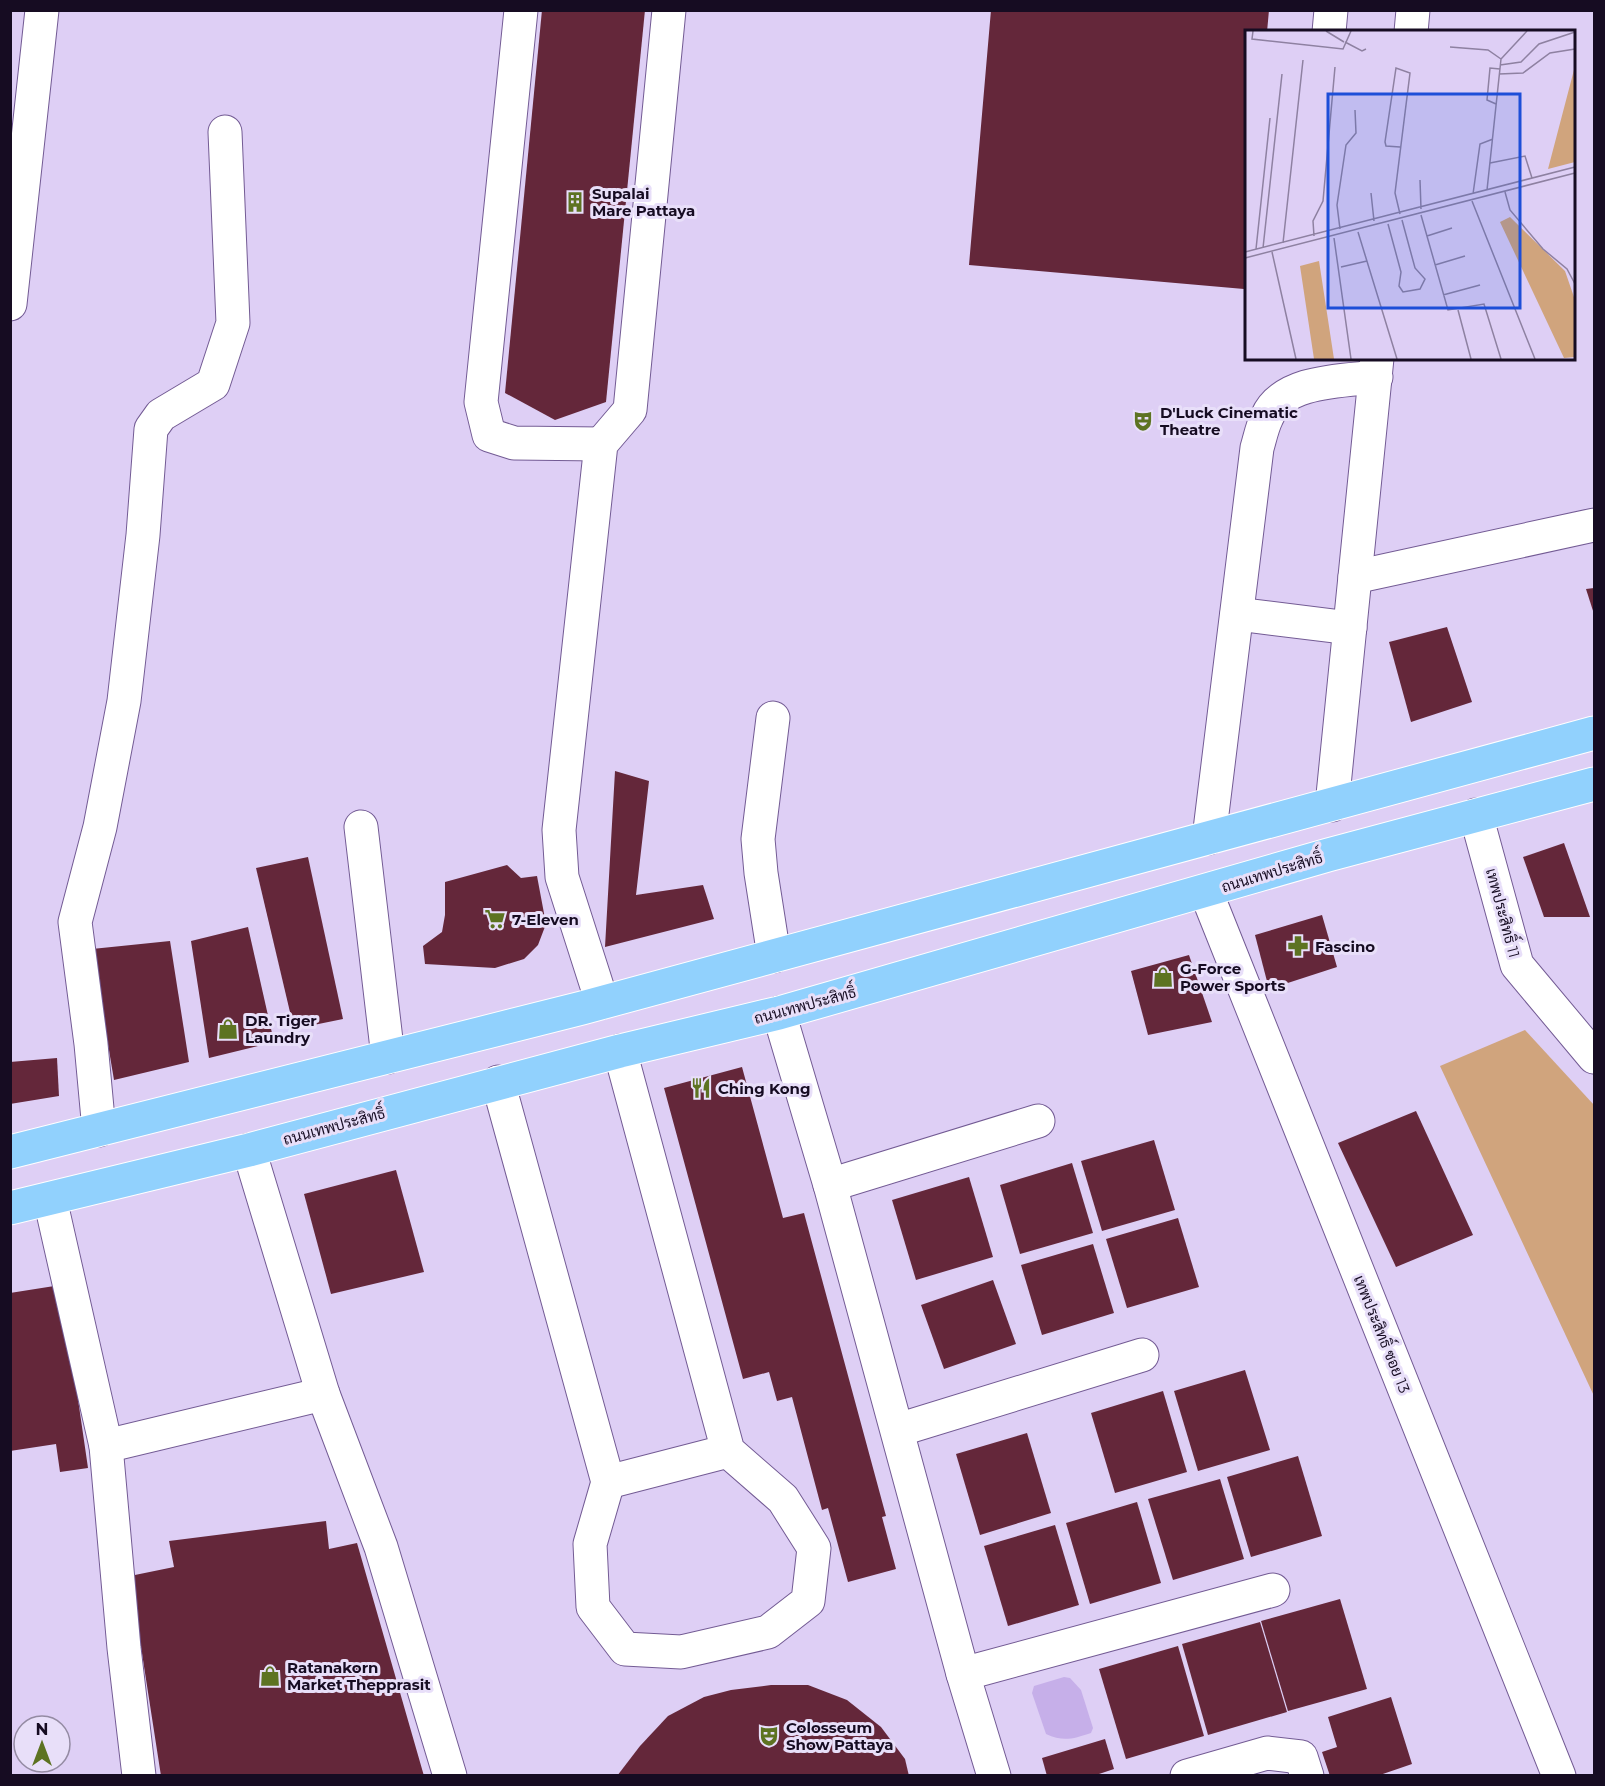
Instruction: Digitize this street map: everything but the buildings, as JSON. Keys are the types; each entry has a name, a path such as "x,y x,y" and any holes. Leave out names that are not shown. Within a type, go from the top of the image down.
{"main road":[{"path":"10,1152 602,1002 1594,733"},
{"name":"ถนนเทพประสิทธิ์","path":"10,1208 249,1150 498,1082 779,1013 1476,815 1594,784"}],"street":[{"path":"10,304 42,10"},
{"path":"521,10 481,402 489,435 514,443 601,444"},
{"path":"602,1002 562,877 558,830 601,444 630,410 669,10"},
{"path":"1329,30 1331,10"},
{"path":"1411,30 1413,10"},
{"path":"99,1130 91,1044 75,922 100,827 124,701 143,535 151,429 161,415 213,384 232,323 225,132"},
{"path":"1209,838 1257,448 1267,415 1285,395 1313,384 1376,368 1332,805"},
{"path":"1355,577 1594,525"},
{"path":"1237,614 1350,628"},
{"path":"773,718 758,839 774,956"},
{"name":"เทพประสิทธิ์ 11","path":"1476,815 1517,964 1594,1057"},
{"path":"361,827 388,1057"},
{"name":"เทพประสิทธิ์ ซอย 13","path":"1206,892 1559,1776"},
{"path":"779,1013 830,1185 963,1674 994,1776"},
{"path":"498,1082 608,1482 590,1544 593,1606 626,1649 681,1652 768,1632 808,1601 814,1548 783,1499 728,1451 620,1051"},
{"path":"830,1185 1038,1121"},
{"path":"249,1150 323,1394 381,1547 450,1776"},
{"path":"50,1199 106,1446 124,1648 140,1776"},
{"path":"898,1430 1142,1355"},
{"path":"106,1446 323,1394"},
{"path":"608,1482 728,1451"},
{"path":"963,1674 1273,1590"},
{"path":"1187,1776 1267,1753 1301,1756 1307,1776"}],"shaded area":[{"path":"1525,1030 1594,1105 1594,1396 1440,1066"},
{"path":"1064,1677 1070,1678 1081,1690 1093,1728 1091,1733 1068,1739 1046,1734 1032,1693 1034,1686"}],"place":[{"name":"Supalai Mare Pattaya","path":"575,202"},
{"name":"D'Luck Cinematic Theatre","path":"1143,421"},
{"name":"7-Eleven","path":"495,919"},
{"name":"Fascino","path":"1298,946"},
{"name":"G-Force Power Sports","path":"1163,977"},
{"name":"DR. Tiger Laundry","path":"228,1029"},
{"name":"Ching Kong","path":"701,1088"},
{"name":"Ratanakorn Market Thepprasit","path":"270,1676"},
{"name":"Colosseum Show Pattaya","path":"769,1736"}]}
